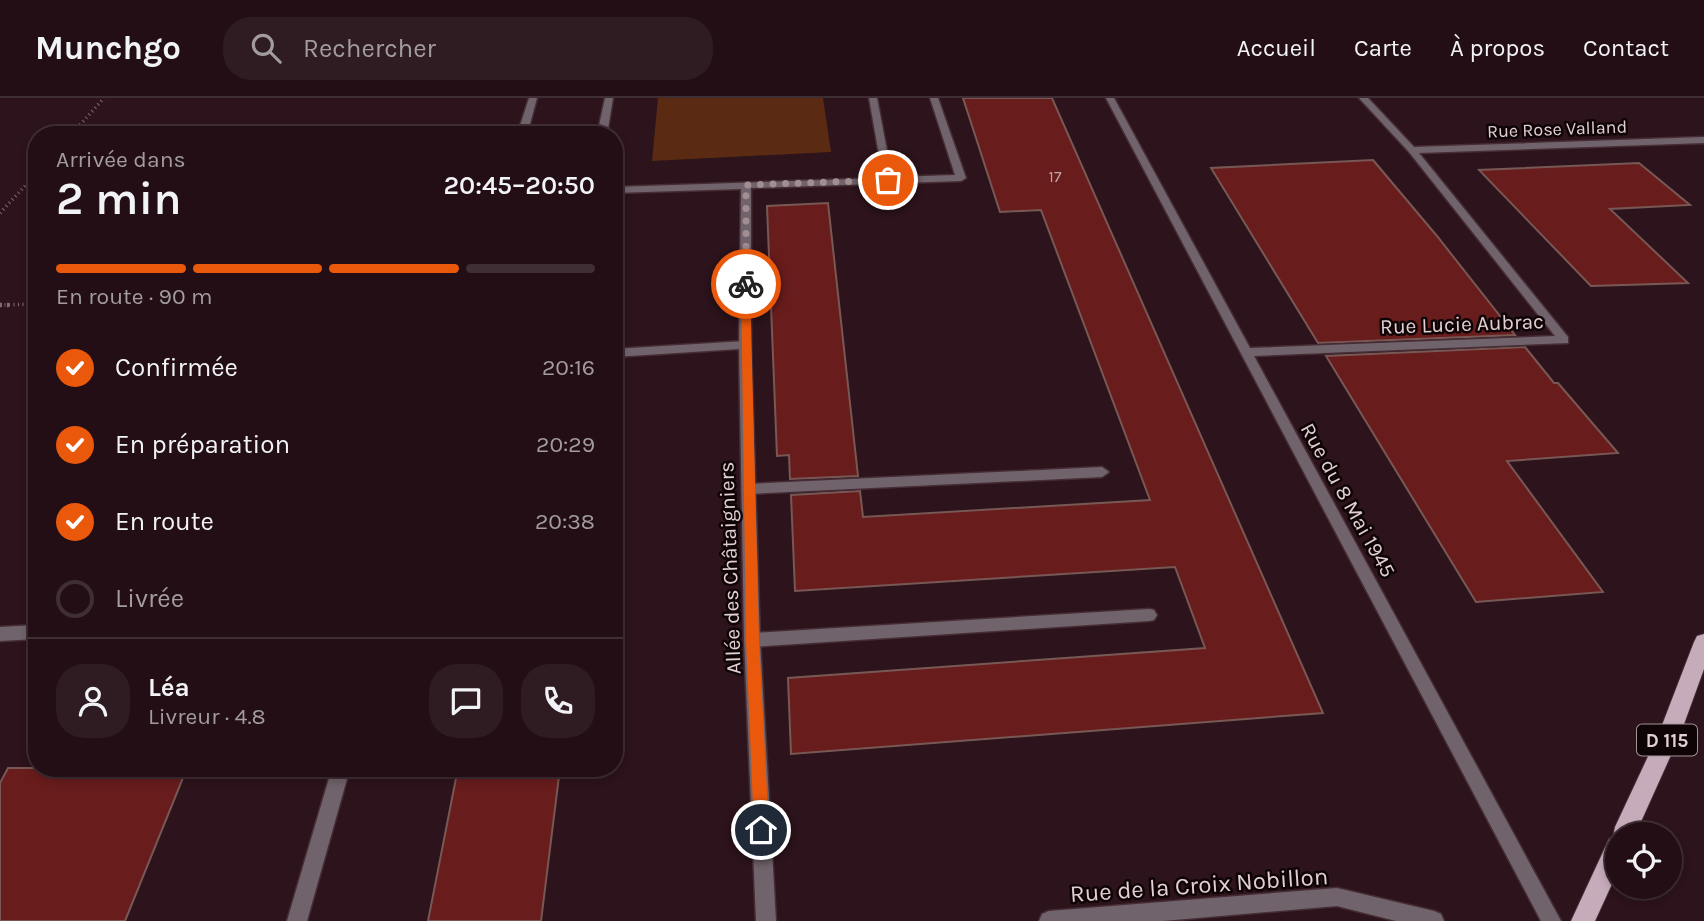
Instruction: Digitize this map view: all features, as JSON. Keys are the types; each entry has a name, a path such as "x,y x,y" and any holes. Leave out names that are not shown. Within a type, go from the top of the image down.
{"main road":[{"name":"D 115","path":"1629,822 1669,735 1704,642"},
{"path":"1583,921 1605,873"}],"street":[{"path":"525,126 533,98"},
{"path":"603,126 609,98"},
{"path":"873,98 888,180"},
{"path":"623,190 961,178 934,98"},
{"name":"Rue du 8 Mai 1945","path":"1110,98 1551,921"},
{"path":"1363,98 1412,150"},
{"name":"Rue Rose Valland","path":"1412,150 1704,140"},
{"name":"Rue Lucie Aubrac","path":"1244,352 1564,340 1412,150"},
{"name":"Allée des Châtaigniers","path":"746,185 745,345 752,640 766,921"},
{"path":"623,352 745,345"},
{"path":"748,489 1102,472"},
{"path":"752,640 1149,615"},
{"path":"0,634 28,632"},
{"path":"298,921 338,777"},
{"name":"Rue de la Croix Nobillon","path":"1049,921 1337,897 1434,921"}],"path":[{"path":"79,126 104,98"},
{"path":"0,213 28,183"},
{"path":"0,305 28,304"}],"shaded area":[{"path":"658,98 823,98 831,152 652,161"}],"building":[{"path":"963,98 1052,98 1323,713 791,754 788,678 1205,648 1175,567 795,591 791,495 860,491 863,517 1150,500 1041,210 1000,212"},
{"path":"1373,160 1515,335 1318,343 1211,168"},
{"path":"1639,163 1690,205 1610,209 1688,283 1591,286 1479,170"},
{"path":"828,203 858,476 790,479 789,455 777,456 767,206"},
{"path":"1525,347 1618,453 1507,461 1603,592 1476,602 1326,356"},
{"path":"8,768 28,768 28,777 183,777 125,921 0,921 0,783"},
{"path":"456,777 559,777 541,921 428,921"}],"way so far":[{"path":"746,284 746,185 888,180"}],"route":[{"path":"746,284 752,640 761,830"}]}
